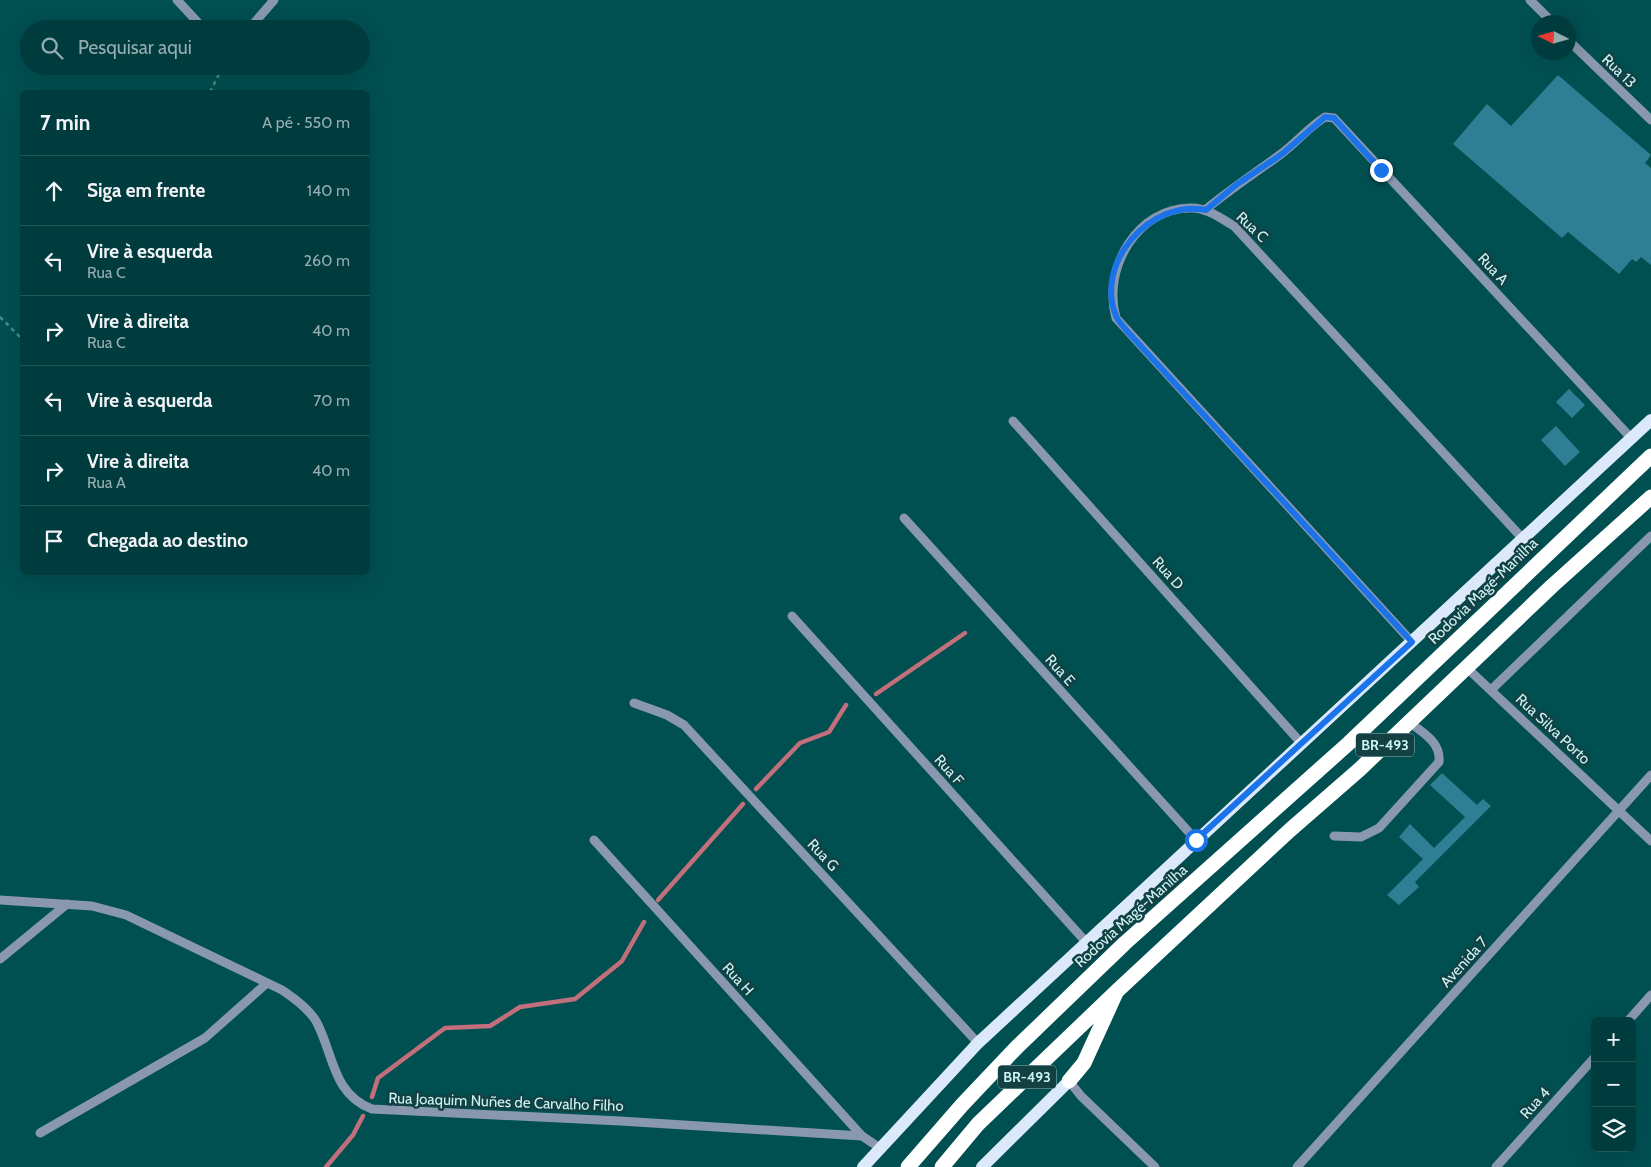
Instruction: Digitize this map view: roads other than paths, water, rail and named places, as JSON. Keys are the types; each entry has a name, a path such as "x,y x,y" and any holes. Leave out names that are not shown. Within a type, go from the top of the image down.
{"highway":[{"name":"Rodovia Magé-Manilha","path":"908,1167 962,1105 1017,1047 1125,942 1336,756 1651,456"},
{"name":"BR-493","path":"942,1167 978,1124 1116,991 1409,722 1552,586 1651,498"},
{"path":"1068,1081 1084,1063 1116,991"}],"main road":[{"path":"864,1167 978,1043 1651,420"},
{"path":"982,1167 1068,1081"}],"street":[{"path":"177,0 196,20"},
{"path":"257,20 274,0"},
{"path":"1530,0 1545,15"},
{"name":"Rua 13","path":"1576,48 1651,120"},
{"name":"Rua A","path":"1206,210 1230,189 1282,154 1316,123 1325,117 1334,118 1632,438"},
{"path":"1206,210 1193,208 1166,214 1151,221 1129,241 1118,263 1114,279 1113,306 1116,318 1412,642"},
{"name":"Rua C","path":"1206,210 1234,226 1250,242 1523,539"},
{"name":"Rua D","path":"1013,421 1302,744"},
{"name":"Rua E","path":"904,518 1196,840"},
{"path":"1491,690 1651,536"},
{"name":"Rua F","path":"792,616 1086,942"},
{"name":"Rua Silva Porto","path":"1467,668 1651,841"},
{"name":"Rua G","path":"634,704 667,715 684,725 978,1043"},
{"path":"1334,836 1360,837 1370,834 1379,828 1439,762 1440,752 1435,743 1409,722"},
{"name":"Avenida 7","path":"1297,1167 1651,775"},
{"name":"Rua H","path":"594,840 862,1136"},
{"name":"Rua Joaquim Nuñes de Carvalho Filho","path":"0,900 92,906 126,915 289,995 310,1014 321,1033 337,1076 347,1094 354,1101 372,1109 630,1121 862,1136 880,1148"},
{"path":"0,959 67,904"},
{"path":"40,1134 205,1038 267,983"},
{"path":"1632,1017 1651,995"},
{"name":"Rua 4","path":"1496,1167 1591,1061"},
{"path":"1068,1081 1081,1096 1155,1167"}],"waterway":[{"path":"876,694 965,633"},
{"path":"756,789 800,743 829,732 846,705"},
{"path":"658,900 743,804"},
{"path":"372,1097 378,1078 445,1028 490,1026 520,1007 575,999 622,961 644,922"},
{"path":"326,1167 353,1135 363,1116"}]}
